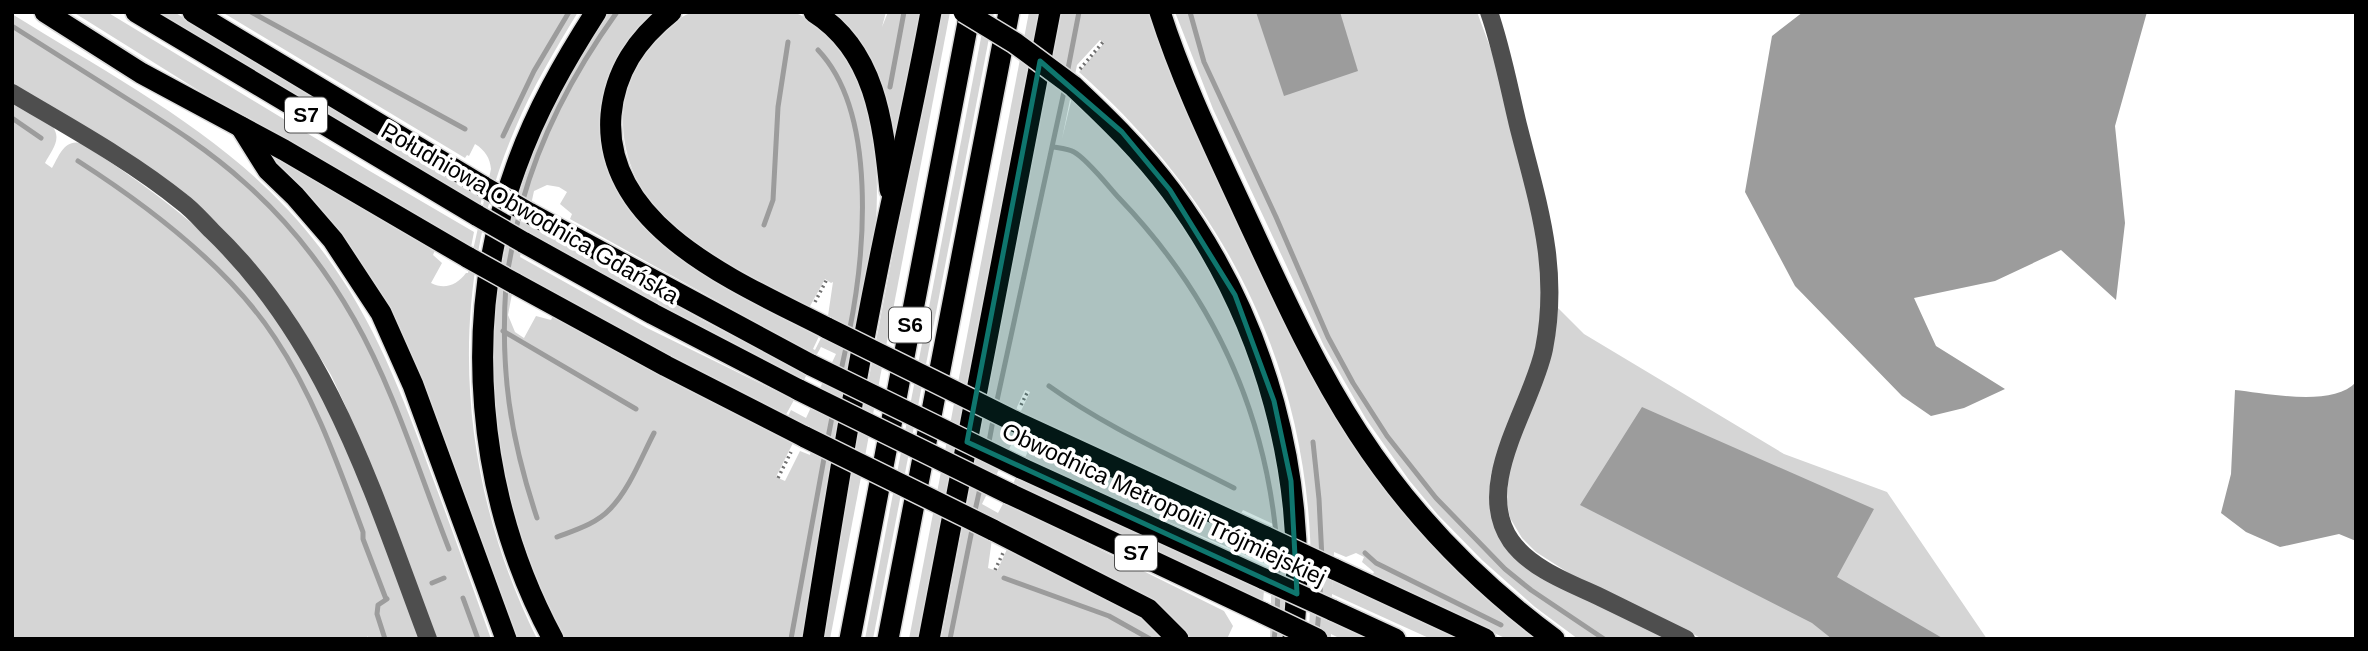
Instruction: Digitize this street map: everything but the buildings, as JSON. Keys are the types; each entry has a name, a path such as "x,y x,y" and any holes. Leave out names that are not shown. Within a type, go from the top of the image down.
{"highway":[{"path":"45,12 141,73 799,442 993,530 1148,609 1178,639"},
{"name":"Południowa Obwodnica Gdańska","path":"136,12 478,216 653,314 907,444 1317,639"},
{"name":"Południowa Obwodnica Gdańska","path":"193,12 529,213 811,365 912,416"},
{"path":"553,639 520,568 496,486 485,411 483,337 494,246 516,167 533,124 560,69 596,12"},
{"path":"671,12 653,26 637,45 616,83 612,102 612,136 626,185 647,214 684,248 735,280 827,328 1017,415 1266,537 1485,639"},
{"path":"814,12 851,46 872,85 881,115 891,204"},
{"path":"813,639 834,505 891,204 905,150 931,12"},
{"path":"964,12 1076,77 1170,190 1206,243 1235,295 1255,342 1275,401 1291,481 1298,568 1293,639"},
{"name":"S6","path":"850,639 970,12"},
{"name":"S6","path":"888,639 1009,12"},
{"path":"929,639 1050,12"},
{"path":"1160,12 1196,106 1261,249 1308,347 1358,433 1388,477 1447,546 1489,586 1554,639"},
{"path":"241,127 268,170 295,196 332,240 381,313 413,385 506,639"},
{"name":"Obwodnica Metropolii Trójmiejskiej","path":"912,416 1395,639"}],"lane":[{"path":"1489,12 1542,216 1551,277 1548,323 1539,369 1505,456 1497,491 1502,522 1511,541 1532,561 1566,581 1686,639"},
{"path":"12,93 119,158 183,202 232,250 274,300 326,384 353,441 428,639"}],"path":[{"path":"1076,77 1103,42"},
{"path":"813,306 827,279"},
{"path":"1017,415 1028,391"},
{"path":"778,478 799,442"},
{"path":"995,570 1005,549"}],"highlighted area":[{"path":"1040,61 1122,132 1170,190 1235,295 1274,401 1291,481 1297,594 967,442"}],"shaded area":[{"path":"712,10 796,13 823,32 841,51 855,72 865,96 875,147 876,225 803,639 565,639 529,559 506,479 495,399 495,320 507,241 529,164 563,87 607,12 659,12 613,75 631,205 821,332 813,349 815,350 822,336 825,336 833,282 825,279 809,308 729,266 674,227 643,191 633,170 623,124 625,101 631,78 641,57 657,38 686,15","holes":["547,185 567,192 560,204 572,214 570,219 816,356 821,347 836,354 806,418 791,410 787,418 815,432 810,455 800,451 785,481 776,477 793,443 553,316 551,320 536,316 524,338 515,332 508,315 515,278 783,420 794,400 647,328 520,257 525,232 803,382 807,374 706,322 527,223 534,191"]},
{"path":"73,12 107,12 474,232 470,252 217,102"},
{"path":"155,12 174,12 482,197 480,207"},
{"path":"222,12 578,12 529,99 492,192 477,256 470,321 470,386 477,451 490,515 510,578 537,639 518,639 420,374 395,318 342,235 275,160 277,158 435,250 433,255 442,263 431,283 446,286 459,281 468,273 491,169 488,158 475,144 465,158"},
{"path":"828,12 886,12 882,27 888,12 923,12 897,149"},
{"path":"939,12 950,12 830,639 819,639"},
{"path":"986,12 994,12 873,639 865,639"},
{"path":"1029,12 1040,12 920,639 909,639"},
{"path":"1061,12 1149,12 1191,121 1267,286 1310,373 1343,430 1399,508 1420,531 1465,577 1537,639 1507,639 1372,576 1374,572 1362,562 1364,557 1356,553 1346,557 1334,552 1332,590 1333,575 1471,639 1431,639 1332,594 1331,622 1370,639 1341,639 1331,634 1331,639 1308,639 1311,556 1304,477 1289,400 1264,327 1231,258 1188,192 1138,130 1079,72 1104,43 1100,40 1077,65 1062,139 1072,97 1102,125 1156,185 1210,268 1255,369 1282,478 1287,559 1283,639 1270,639 1273,524 1243,510 1240,515 1020,413 1030,392 1025,390 1017,407 1013,430 1265,543 1265,563 1025,458 1029,449 1013,441 982,504 998,513 1004,502 1224,611 1233,626 1227,639 1191,639 1169,614 1141,593 994,524 988,568 997,571 1008,547 1130,607 1169,639 941,639"},
{"path":"1175,12 1477,12 1493,55 1539,238 1542,292 1537,352 1491,474 1490,500 1494,524 1501,540 1673,639 1578,639 1535,607 1482,560 1438,515 1409,480 1366,419 1324,346 1213,109"},
{"path":"1256,12 1340,12 1358,71 1284,96"},
{"path":"1803,12 2147,12 2115,126 2125,223 2116,300 2061,250 1995,281 1914,298 1936,346 2005,389 1964,408 1931,416 1902,396 1795,286 1745,192 1772,36"},
{"path":"12,14 142,93 205,137 262,184 322,250 367,321 402,396 491,639 437,639 346,407 331,375 293,314 253,262 221,229 118,148 12,84"},
{"path":"12,102 52,126 55,131 55,145 45,163 52,168 66,146 75,142 81,143 191,222 224,253 259,293 290,338 341,435 420,639 369,639 367,636 367,639 12,639"},
{"path":"1556,306 1584,334 1784,454 1887,492 1987,639 1703,639 1575,577 1536,552 1522,538 1510,518 1507,503 1509,470"},
{"path":"2356,382 2356,541 2339,534 2280,547 2246,532 2221,513 2231,474 2235,390 2316,397 2332,395"},
{"path":"1642,407 1874,509 1837,577 1944,639 1832,639 1812,623 1580,505"},
{"path":"1016,477 1264,590 1263,602 1013,484"}],"waterway":[{"path":"251,12 465,129"},
{"path":"503,136 534,71 569,12"},
{"path":"522,203 539,152 561,103 617,12"},
{"path":"890,87 904,12"},
{"path":"1067,74 1079,12"},
{"path":"1190,12 1204,62 1328,337 1387,436 1436,498 1505,569 1531,590 1604,639"},
{"path":"12,26 203,149 261,198 305,246 331,282 368,345 394,402 449,549"},
{"path":"764,225 773,200 778,107 788,42"},
{"path":"818,50 837,77 850,110 858,146 862,225 855,301 849,333"},
{"path":"996,405 1065,87"},
{"path":"12,118 41,138"},
{"path":"1054,147 1074,152 1097,173 1151,234 1180,272 1205,312 1227,352 1245,395 1259,440 1276,534"},
{"path":"78,161 186,240 235,287 275,338 302,384 325,432 386,599"},
{"path":"515,233 520,212"},
{"path":"507,274 513,243"},
{"path":"506,284 505,345 509,403 520,459 537,518"},
{"path":"503,331 636,409"},
{"path":"840,375 847,343"},
{"path":"1049,386 1116,428 1234,488"},
{"path":"827,443 833,412"},
{"path":"988,447 994,415"},
{"path":"557,537 592,523 610,509 629,483 654,433"},
{"path":"1313,442 1322,559"},
{"path":"791,639 825,453"},
{"path":"974,515 981,484"},
{"path":"950,639 973,525"},
{"path":"1277,548 1278,580"},
{"path":"1365,553 1376,563 1501,625"},
{"path":"1320,597 1321,569"},
{"path":"432,583 444,578"},
{"path":"1004,578 1109,616 1150,639"},
{"path":"1277,615 1278,590"},
{"path":"463,598 478,639"},
{"path":"385,639 377,614 378,605 387,599"},
{"path":"1317,632 1319,611"},
{"path":"1274,639 1276,624"}]}
